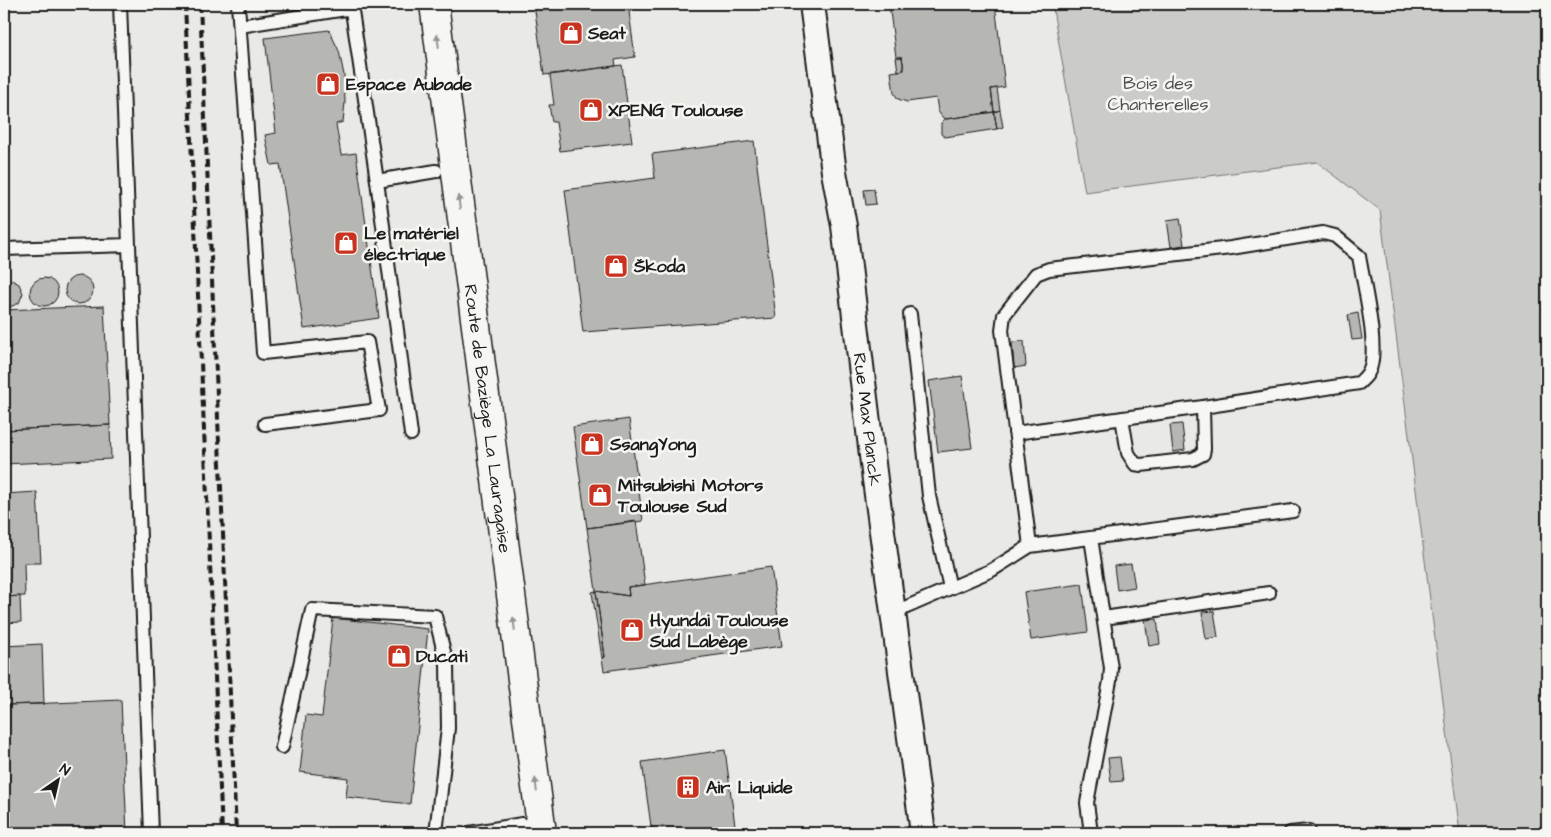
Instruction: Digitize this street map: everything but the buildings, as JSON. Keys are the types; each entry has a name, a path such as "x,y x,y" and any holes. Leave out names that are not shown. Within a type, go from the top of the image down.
{"main road":[{"name":"Route de Baziège La Lauragaise","path":"415,4 436,171 529,830"},
{"name":"Route de Baziège La Lauragaise","path":"434,4 529,830"}],"street":[{"name":"Rue Max Planck","path":"812,4 834,172 844,226 922,833"}],"lane":[{"path":"120,4 151,833"},
{"path":"238,4 263,353 367,342 379,410 264,424"},
{"path":"240,26 352,6 411,434"},
{"path":"377,181 436,171"},
{"path":"1015,433 1359,383 1369,371 1373,355 1373,337 1359,256 1335,236 1323,233 1231,248 1049,269 1036,274 1004,315 1002,330 1015,433 1030,546"},
{"path":"4,249 129,245"},
{"path":"910,314 929,496 950,588"},
{"path":"1122,418 1128,453 1135,464 1141,465 1193,459 1203,454 1204,449 1203,407"},
{"path":"893,613 992,570 1030,546 1293,510"},
{"path":"1091,538 1111,668 1087,803 1091,833"},
{"path":"1104,618 1269,593"},
{"path":"282,746 312,610 436,616 447,664 448,728 436,833"},
{"path":"469,833 529,830"},
{"path":"1290,833 1309,831"}],"green space":[{"name":"Bois des Chanterelles","path":"1052,4 1547,4 1547,833 1460,833 1380,210 1317,162 1085,192"}],"railway":[{"path":"185,4 222,833"},
{"path":"200,4 236,833"}],"place":[{"name":"Seat","path":"571,33"},
{"name":"Espace Aubade","path":"328,84"},
{"name":"XPENG Toulouse","path":"591,110"},
{"name":"Le matériel électrique","path":"346,243"},
{"name":"Škoda","path":"616,266"},
{"name":"SsangYong","path":"592,444"},
{"name":"Mitsubishi Motors Toulouse Sud","path":"600,495"},
{"name":"Hyundai Toulouse Sud Labège","path":"632,630"},
{"name":"Ducati","path":"399,656"},
{"name":"Air Liquide","path":"688,787"}]}
